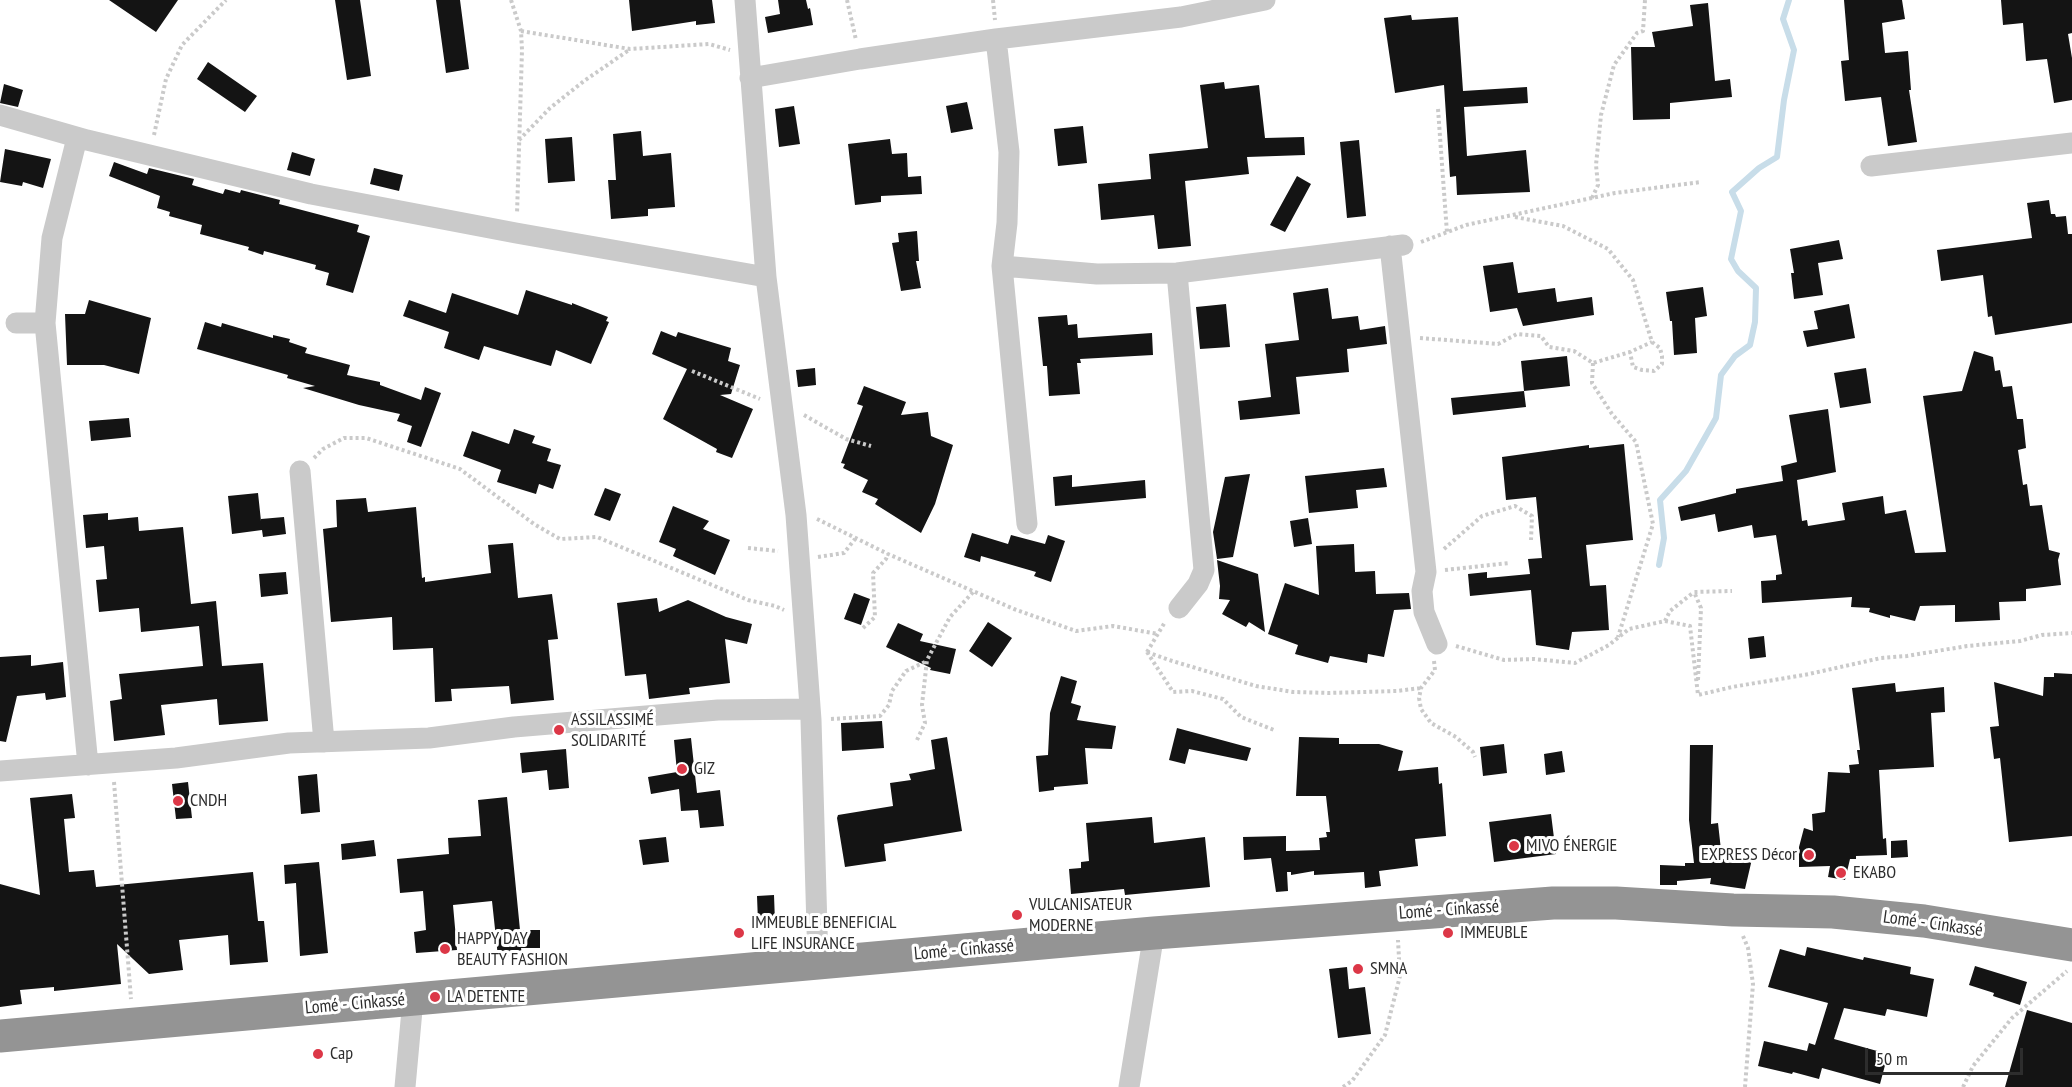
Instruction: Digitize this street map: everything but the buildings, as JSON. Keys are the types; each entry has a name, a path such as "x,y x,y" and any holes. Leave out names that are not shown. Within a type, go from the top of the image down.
{"highway":[{"name":"Lomé - Cinkassé","path":"0,1035 1154,933 1553,903 1616,903 1833,912 1913,920 2072,945"}],"street":[{"path":"745,0 766,277 795,507 804,619 810,715 818,963"},
{"path":"750,78 996,39 1181,17 1265,0"},
{"path":"996,39 1009,152 1002,266 1027,524"},
{"path":"0,115 77,138 311,194 766,277"},
{"path":"77,138 52,238 45,323 88,765"},
{"path":"1871,166 2072,143"},
{"path":"1002,266 1097,274 1177,273 1397,245 1401,342 1426,569 1422,591 1424,612 1437,644"},
{"path":"1177,273 1204,570 1198,584 1179,608"},
{"path":"16,323 45,323"},
{"path":"300,471 324,742"},
{"path":"0,771 176,758 289,743 429,738 514,727 718,710 810,715"},
{"path":"1129,1087 1154,933"},
{"path":"405,1087 413,999"}],"path":[{"path":"149,156 166,79 182,45 226,0"},
{"path":"511,0 521,31 519,195 516,233"},
{"path":"847,0 860,59"},
{"path":"1592,198 1598,185 1596,165 1601,115 1614,65 1637,33 1643,31 1645,0"},
{"path":"521,31 630,49 709,44 748,55"},
{"path":"519,140 550,108 630,49"},
{"path":"1438,109 1447,233"},
{"path":"1397,245 1426,242 1466,225 1616,193 1701,182"},
{"path":"1511,216 1563,226 1608,249 1633,280 1652,342 1660,348 1662,364 1654,371 1633,367 1630,352"},
{"path":"1401,342 1418,338 1498,344 1517,334 1541,336 1549,347 1574,351 1593,363 1630,352 1652,342"},
{"path":"1593,363 1592,383 1612,414 1636,442 1653,524 1618,638"},
{"path":"300,471 324,449 344,438 366,438 460,469 534,524 560,539 597,537 748,600 775,606 804,619"},
{"path":"1426,569 1482,516 1515,506 1532,516 1531,540"},
{"path":"795,507 888,554 1014,609 1076,631 1113,627 1158,634"},
{"path":"863,628 875,617 873,573 888,554"},
{"path":"1426,569 1509,563"},
{"path":"917,740 925,723 922,705 927,660 950,616 974,591"},
{"path":"1665,621 1670,610 1694,592 1732,591"},
{"path":"1694,592 1701,608 1698,695"},
{"path":"1147,652 1167,618 1179,608"},
{"path":"1475,757 1473,752 1456,737 1431,723 1421,709 1419,698 1421,688 1435,670 1433,653 1437,644 1448,644 1504,660 1534,659 1575,663 1609,645 1629,629 1665,621 1690,626 1698,695"},
{"path":"1698,695 1881,658 2020,641 2042,635 2072,633"},
{"path":"1147,652 1256,686 1293,692 1397,691 1421,688"},
{"path":"1147,652 1173,692 1192,692 1223,699 1241,717 1274,730"},
{"path":"810,715 880,716 889,705 892,691 906,671 927,660"},
{"path":"113,763 133,1024"},
{"path":"1733,909 1748,948 1753,984 1745,1087"},
{"path":"1343,1087 1352,1081 1385,1035 1400,976 1396,914"},
{"path":"1963,1087 1973,1066 2012,1018 2072,967"}],"waterway":[{"path":"1659,565 1664,538 1660,500 1686,471 1716,418 1721,375 1735,356 1750,345 1755,322 1756,288 1738,271 1731,259 1741,211 1732,192 1759,168 1777,157 1784,100 1794,50 1783,19 1789,0"}],"place":[{"name":"ASSILASSIMÉ SOLIDARITÉ","path":"559,730"},
{"name":"GIZ","path":"682,769"},
{"name":"CNDH","path":"178,801"},
{"name":"MIVO ÉNERGIE","path":"1514,846"},
{"name":"EXPRESS Décor","path":"1809,855"},
{"name":"EKABO","path":"1841,873"},
{"name":"VULCANISATEUR MODERNE","path":"1017,915"},
{"name":"IMMEUBLE BENEFICIAL LIFE INSURANCE","path":"739,933"},
{"name":"IMMEUBLE","path":"1448,933"},
{"name":"HAPPY DAY BEAUTY FASHION","path":"445,949"},
{"name":"SMNA","path":"1358,969"},
{"name":"LA DETENTE","path":"435,997"},
{"name":"Cap","path":"318,1054"}]}
